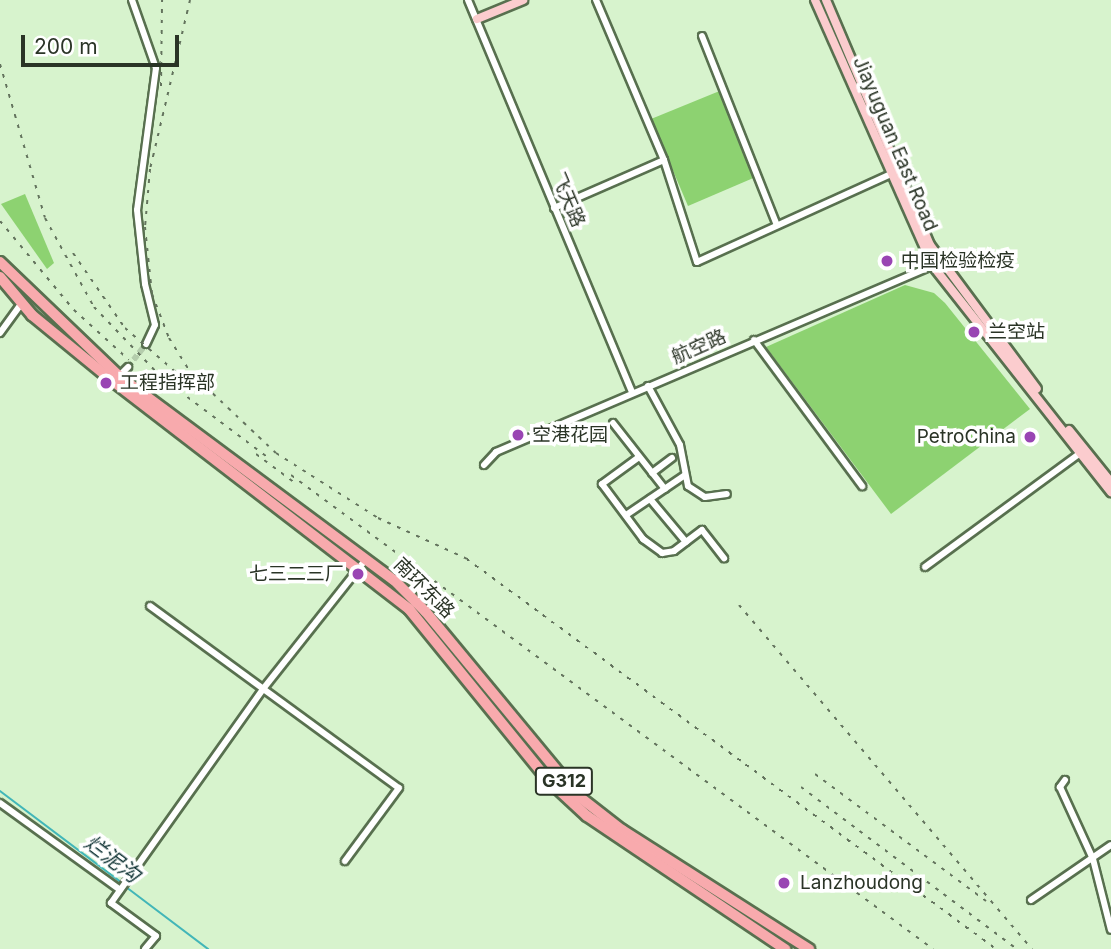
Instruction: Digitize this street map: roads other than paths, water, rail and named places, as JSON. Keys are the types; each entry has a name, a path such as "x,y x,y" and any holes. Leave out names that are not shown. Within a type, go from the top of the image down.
{"highway":[{"name":"南环东路","path":"0,262 119,376 425,611 577,795 632,837 809,949"},
{"name":"南环东路","path":"0,277 21,303 108,378 362,563 409,610 571,802 613,837 782,947"},
{"path":"782,947 785,934"}],"main road":[{"path":"477,19 523,0"},
{"name":"Jiayuguan East Road","path":"815,0 891,174 937,264 1111,492"},
{"name":"Jiayuguan East Road","path":"826,0 937,264 1111,482"}],"street":[{"path":"132,0 151,46 156,68 137,210 145,284 155,325 146,344"},
{"name":"飞天路","path":"468,0 632,393"},
{"path":"596,0 664,160 697,262 891,174"},
{"path":"702,36 777,225"},
{"path":"554,208 664,160"},
{"name":"航空路","path":"484,465 496,452 937,264"},
{"path":"0,333 21,303"},
{"path":"754,340 863,486"},
{"path":"119,376 128,367"},
{"path":"648,386 680,445 688,486 699,495 719,498 727,494"},
{"path":"614,424 665,489"},
{"path":"925,567 1080,453"},
{"path":"639,457 602,484 643,539 662,553 687,542 702,530 724,558"},
{"path":"652,472 672,458"},
{"path":"626,515 685,475"},
{"path":"650,499 687,542"},
{"path":"145,949 156,936 111,903 263,689 362,563"},
{"path":"150,606 399,788 345,860"},
{"path":"1065,780 1060,787 1093,859 1111,930"},
{"path":"0,803 120,890"},
{"path":"1031,900 1111,845"}],"waterway":[{"name":"烂泥沟","path":"0,791 122,883"},
{"name":"烂泥沟","path":"126,887 208,949"}],"tunnel":[{"path":"128,367 146,344"}],"railway":[{"path":"161,86 162,0"},
{"path":"190,0 150,169 145,227 152,294 169,338 190,372 276,453 378,518 467,559 996,949"},
{"path":"0,64 45,218 94,307 162,378 266,456"},
{"path":"0,221 74,310 129,360"},
{"path":"73,253 125,328 201,394"},
{"path":"256,454 295,483"},
{"path":"291,475 933,949"},
{"path":"739,605 1032,949"},
{"path":"815,774 986,901"},
{"path":"801,787 1017,949"}],"place":[{"name":"中国检验检疫","path":"887,261"},
{"name":"兰空站","path":"974,332"},
{"name":"工程指挥部","path":"106,383"},
{"name":"空港花园","path":"518,435"},
{"name":"PetroChina","path":"1030,437"},
{"name":"七三二三厂","path":"358,574"},
{"name":"Lanzhoudong","path":"784,883"}]}
